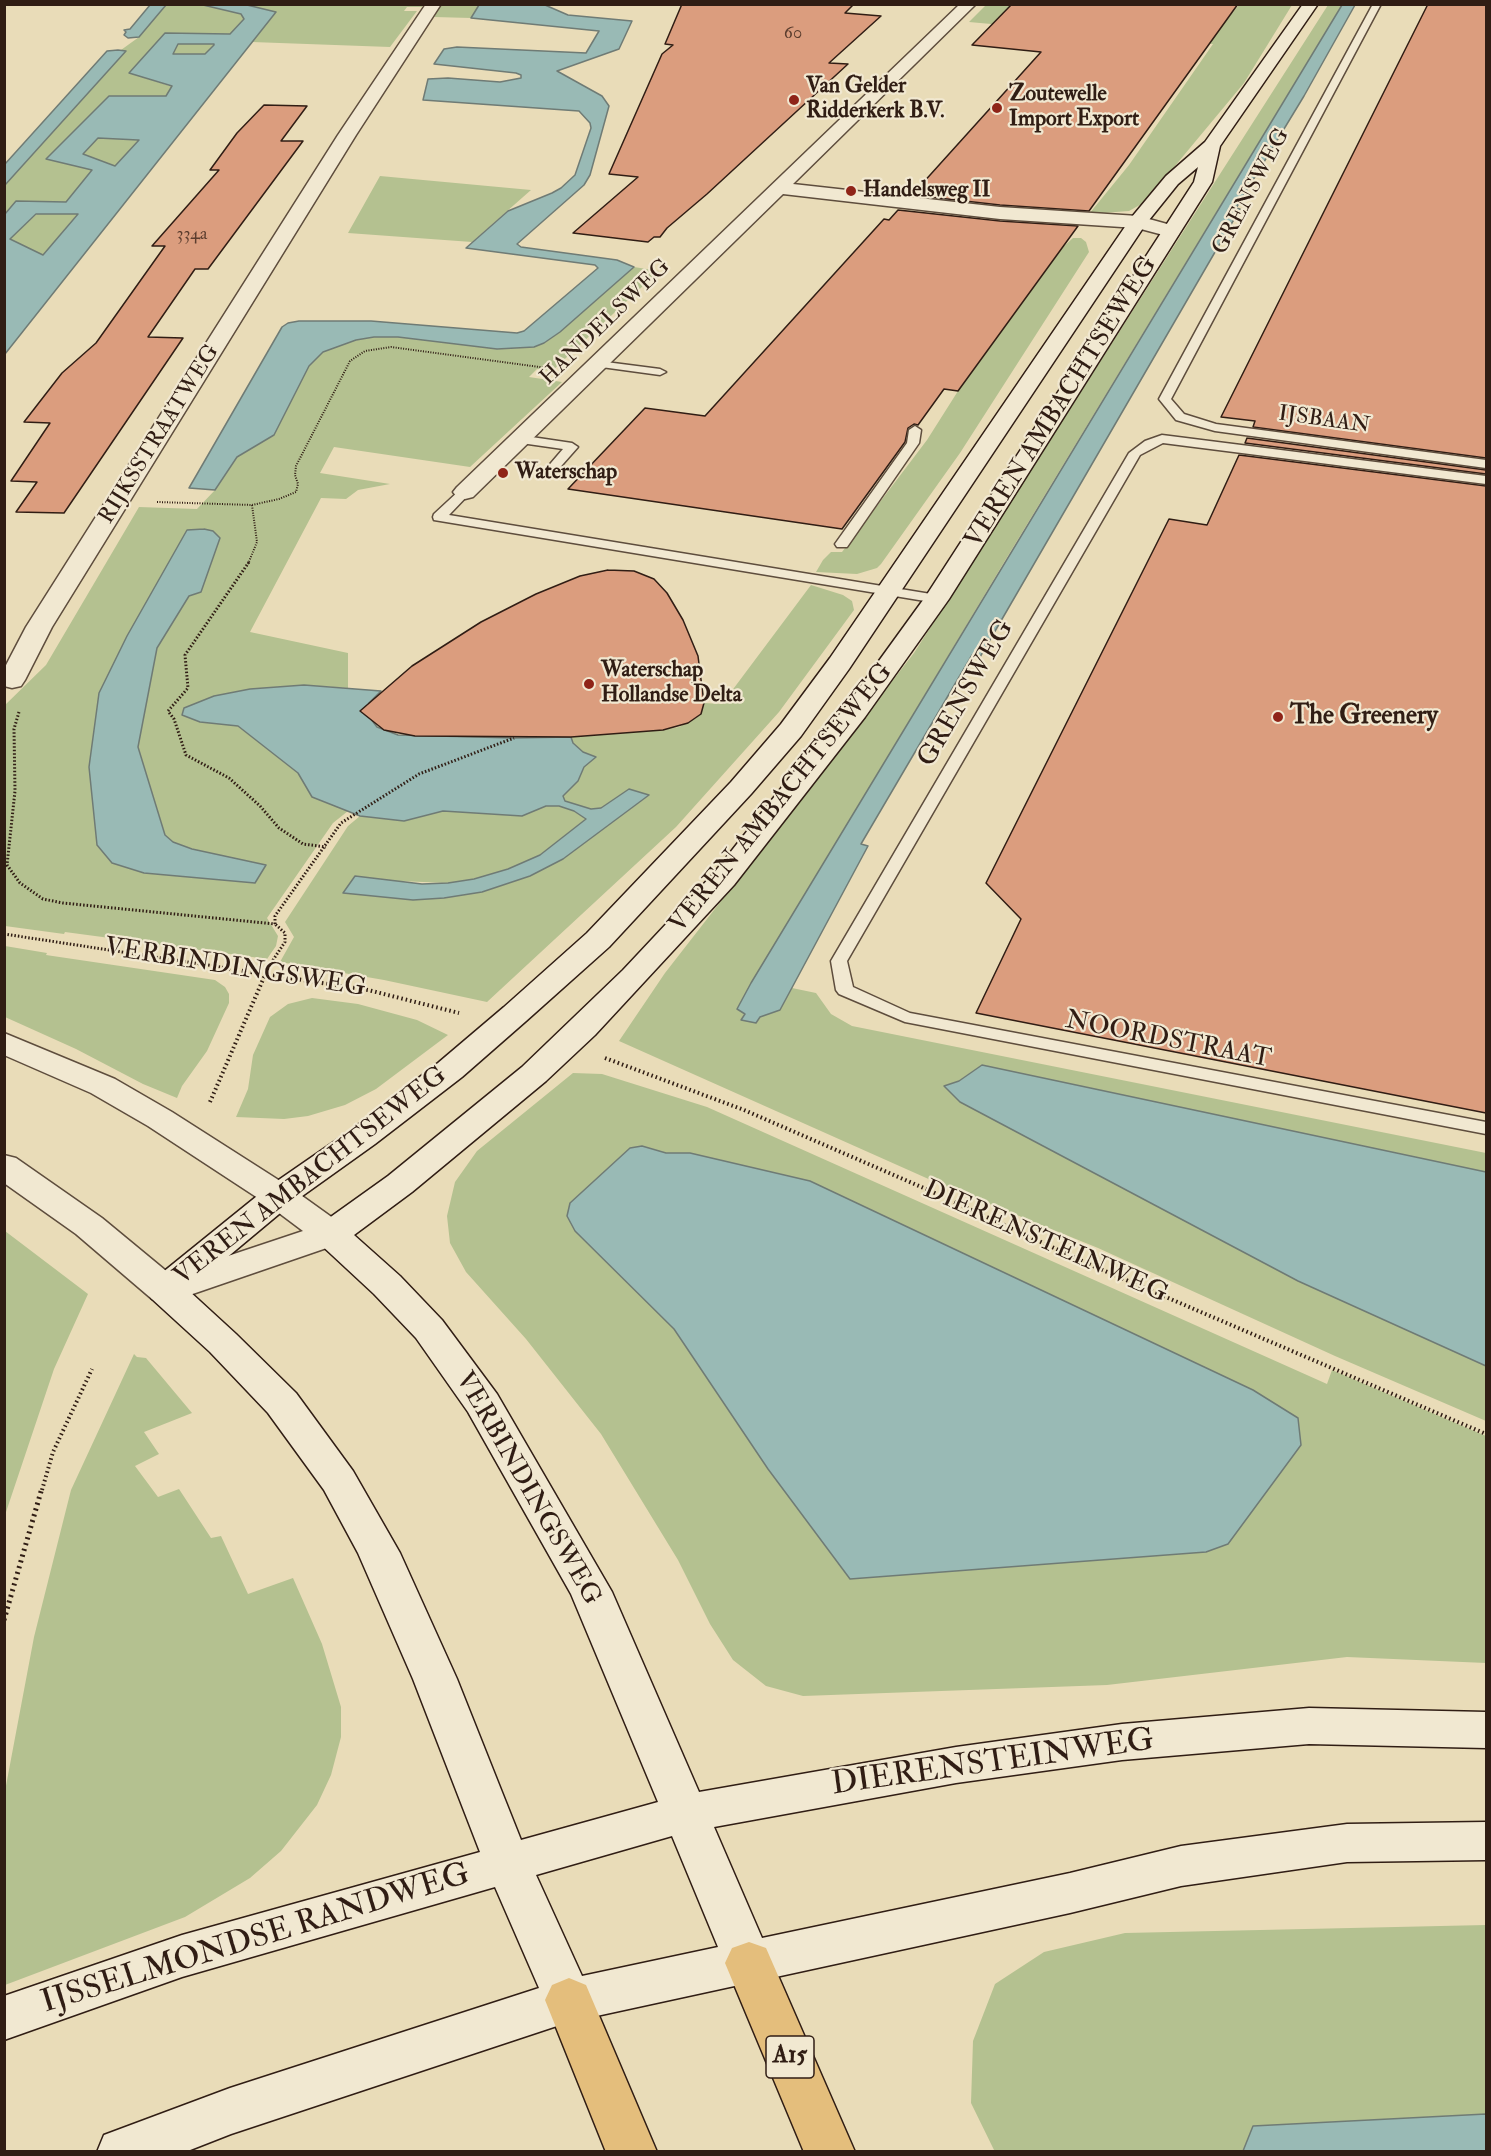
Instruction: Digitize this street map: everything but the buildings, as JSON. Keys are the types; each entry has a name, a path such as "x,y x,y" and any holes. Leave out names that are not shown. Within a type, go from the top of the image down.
{"highway":[{"name":"A15","path":"749,1963 830,2151"},
{"path":"569,2000 632,2151"}],"main road":[{"name":"RIJKSSTRAATWEG","path":"12,680 39,627 347,135 434,4"},
{"name":"HANDELSWEG","path":"465,492 969,4"},
{"name":"VEREN AMBACHTSEWEG","path":"165,1290 279,1196 363,1137 450,1070 598,940 671,865 791,730 840,663 1134,228 1172,180 1211,146 1311,4"},
{"name":"VEREN AMBACHTSEWEG","path":"165,1290 331,1234 400,1184 493,1109 584,1028 724,879 856,711 937,599 1203,182 1211,146"},
{"path":"781,188 1000,213 1039,223 1171,231"},
{"name":"VERBINDINGSWEG","path":"4,1043 103,1086 160,1119 279,1196 331,1234 387,1285 429,1329 483,1404 591,1592 749,1963"},
{"path":"4,1166 89,1226 223,1343 282,1403 339,1481 378,1553 435,1679 507,1862 569,2000"},
{"name":"DIERENSTEINWEG","path":"507,1862 685,1813 956,1765 1122,1742 1309,1726 1486,1730"},
{"path":"122,2151 230,2111 569,2000 1070,1893 1181,1866 1347,1843 1486,1841"},
{"name":"IJSSELMONDSE RANDWEG","path":"4,2018 182,1956 507,1862"}],"lane":[{"name":"GRENSWEG","path":"1166,399 1377,4"},
{"path":"594,369 660,372"},
{"name":"IJSBAAN","path":"1166,399 1180,417 1215,427 1486,464"},
{"path":"842,544 913,443 915,430"},
{"path":"518,439 572,447 551,470"},
{"name":"GRENSWEG","path":"845,990 839,961 1135,453 1162,439 1486,480"},
{"path":"465,492 439,517 937,599"},
{"name":"NOORDSTRAAT","path":"845,990 905,1017 1486,1128"}],"path":[{"path":"119,501 252,505 279,499 296,492 298,484 295,475 296,466 350,361 364,351 391,347 594,369"},
{"path":"252,505 257,542 246,568 185,655 188,688 168,711 174,719 186,755 229,778 260,806 279,828 303,844 326,847"},
{"name":"VERBINDINGSWEG","path":"12,680 20,710 14,729 15,791 8,865 20,883 43,898 63,903 275,924"},
{"path":"210,1102 265,973 285,942 285,933 275,924 275,916 341,823 419,774 514,738"},
{"name":"VERBINDINGSWEG","path":"4,934 368,990 463,1014"},
{"name":"DIERENSTEINWEG","path":"601,1056 744,1110 1091,1265 1486,1434"},
{"path":"4,1620 53,1452 92,1369"}],"green space":[{"path":"422,4 422,7 407,7 404,11 417,11 390,47 252,42 247,5"},
{"path":"166,5 203,5 241,14 244,19 230,34 165,33 130,73 173,87 166,96 122,96 47,158 92,170 66,202 16,201 5,214 5,185 125,52 121,50 139,37"},
{"path":"441,5 479,5 471,18 434,17"},
{"path":"986,5 1074,5 1228,18 1239,5 1292,5 1244,83 1145,202 1129,211 1089,214 1129,165 1213,44 969,22"},
{"path":"1328,5 1342,5 1006,559 737,1009 745,1014 742,1019 760,1017 780,1010 792,988 816,993 831,1014 852,1026 1486,1153 1486,1172 982,1065 959,1081 945,1087 960,1102 1298,1281 1486,1366 1486,1421 1335,1356 1098,1248 933,1181 619,1041 665,973 914,653"},
{"path":"178,44 215,44 205,54 172,54"},
{"path":"98,138 139,140 115,166 82,154"},
{"path":"380,176 531,190 472,242 348,233"},
{"path":"78,213 43,255 10,239 37,214"},
{"path":"1073,238 1081,238 1086,242 1089,252 960,453 881,564 877,568 857,574 816,572 831,552 842,552 927,440 958,391 1063,247"},
{"path":"634,267 659,271 552,371 537,369 529,377 562,382 470,467 334,447 320,473 390,484 358,490 346,499 321,498 250,632 348,653 348,688 303,685 250,689 214,696 182,715 200,722 238,726 299,773 312,797 348,811 333,823 267,918 278,936 276,946 267,959 5,926 4,706 46,665 139,507 197,509 215,490 237,457 274,435 309,365 323,352 356,340 374,337 398,337 497,349 534,347 560,332","holes":["219,538 189,596 157,648 138,747 165,835 173,842 192,849 265,865 255,883 144,873 112,863 127,636"]},
{"path":"811,585 843,595 852,601 854,610 779,712 676,827 487,1002 384,980 280,962 294,937 285,922 348,826 360,816 404,821 443,811 522,816 546,806 559,806 574,811 586,819 540,855 508,869 474,879 448,883 398,881 344,893 413,900 444,898 482,892 530,876 563,859 648,796 629,789 601,808 591,809 565,801 563,796 578,781 584,767 595,757 583,752 573,743 571,737 679,727 701,714 704,703 722,704"},
{"path":"5,946 47,953 46,955 215,980 225,987 229,994 229,1003 207,1051 182,1086 177,1098 143,1084 76,1049 5,1017"},
{"path":"312,998 358,1004 417,1020 448,1035 376,1089 345,1105 308,1116 284,1119 236,1117 248,1089 253,1055 270,1017 288,1004"},
{"path":"573,1073 602,1074 707,1107 1327,1384 1332,1370 1486,1436 1486,1663 1347,1657 1107,1685 803,1696 766,1686 733,1660 710,1624 678,1560 601,1434 526,1339 466,1272 450,1243 447,1216 455,1182 477,1151","holes":["642,1146 666,1153 690,1153 810,1181 1253,1390 1298,1418 1206,1552 850,1579 768,1469 674,1329 575,1231 570,1203 630,1148"]},
{"path":"5,1231 88,1294 54,1369 5,1515"},
{"path":"134,1354 137,1357 146,1358 192,1413 144,1432 159,1454 135,1466 158,1497 179,1489 211,1538 221,1536 248,1594 293,1578 322,1644 341,1707 341,1737 331,1775 317,1805 281,1851 250,1878 185,1917 5,1985 5,1791 34,1637 71,1490"},
{"path":"1486,1925 1486,2114 1253,2126 1243,2151 995,2152 971,2103 973,2041 995,1984 1044,1952 1125,1933"}],"water":[{"path":"150,5 166,5 139,37 128,38 124,35 126,32 124,30 130,29"},
{"path":"203,5 247,5 276,12 5,354 5,214 16,201 66,202 92,170 46,159 109,96 166,96 172,86 129,73 165,33 230,34 244,19 241,14","holes":["178,44 214,44 214,45 205,54 173,54","98,138 139,140 115,166 83,154","36,214 78,214 43,255 10,239"]},
{"path":"479,5 545,5 568,15 632,21 619,49 557,71 602,96 609,106 590,175 584,185 517,244 521,247 617,260 634,267 560,332 534,347 497,349 398,337 374,337 356,340 323,352 309,366 274,435 237,457 215,490 189,488 282,327 288,323 371,321 517,333 524,331 598,268 595,265 466,248 508,211 552,193 575,175 591,128 590,123 579,111 423,100 428,79 448,78 500,82 521,78 521,75 516,73 434,64 444,49 457,47 586,53 599,31 471,18"},
{"path":"1342,5 1355,5 1304,96 1236,208 1240,209 980,657 972,655 861,844 868,846 780,1010 760,1017 756,1023 741,1020 745,1014 737,1009 751,983"},
{"path":"107,51 126,51 5,185 5,164"},
{"path":"187,530 213,531 220,538 201,592 189,596 157,648 138,747 165,835 173,842 192,849 266,865 255,883 144,873 112,863 97,845 89,767 99,693 127,636"},
{"path":"304,685 381,691 369,703 367,714 377,727 398,735 571,737 573,743 583,752 596,757 584,767 578,781 563,796 565,801 591,809 601,808 629,789 649,795 563,859 530,876 482,892 413,900 343,893 355,876 422,884 448,883 474,879 508,869 540,855 586,819 574,811 559,806 546,806 522,816 443,811 404,821 360,816 312,797 298,773 238,726 200,722 182,715 184,708 214,696 250,689"},
{"path":"982,1065 1486,1172 1486,1366 1298,1281 960,1102 944,1086 959,1081"},
{"path":"642,1146 666,1153 690,1153 810,1181 1253,1390 1298,1418 1301,1445 1228,1544 1206,1552 850,1579 768,1469 674,1329 575,1231 567,1216 570,1203 630,1148"},
{"path":"1486,2114 1486,2151 1243,2151 1253,2126"}],"place":[{"name":"Van Gelder Ridderkerk B.V.","path":"794,100"},
{"name":"Zoutewelle Import Export","path":"997,108"},
{"name":"Handelsweg II","path":"851,191"},
{"name":"Waterschap","path":"503,473"},
{"name":"Waterschap Hollandse Delta","path":"589,684"},
{"name":"The Greenery","path":"1278,717"}]}
